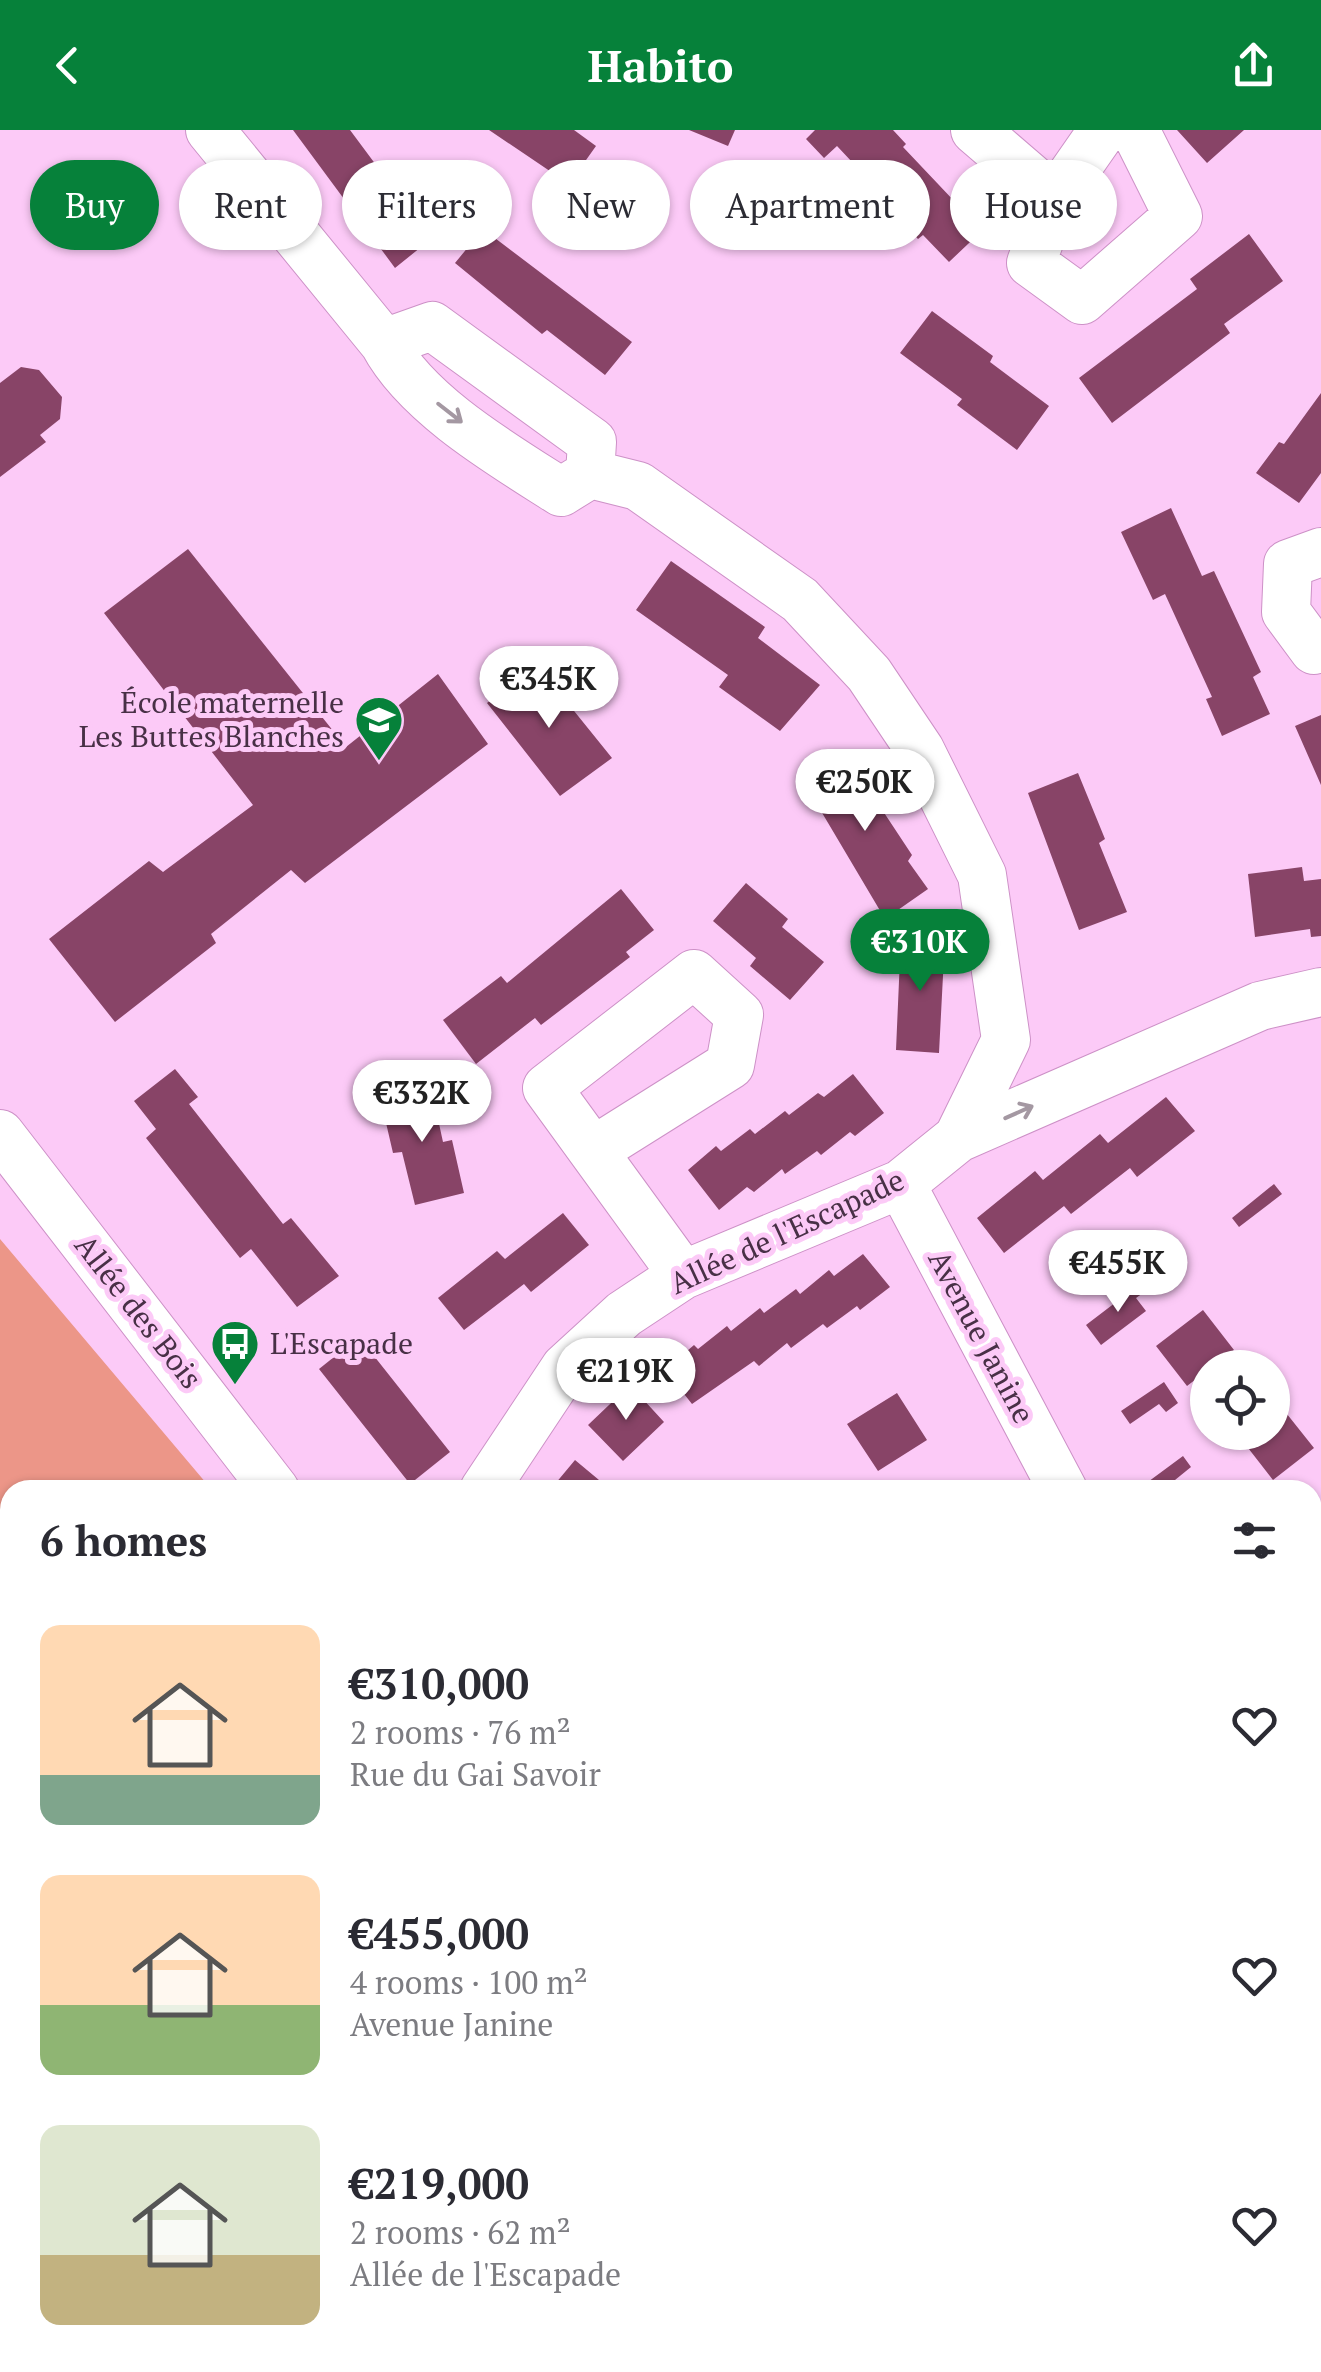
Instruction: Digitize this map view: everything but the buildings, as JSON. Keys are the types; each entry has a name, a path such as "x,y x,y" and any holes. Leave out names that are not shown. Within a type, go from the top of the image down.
{"street":[{"path":"210,130 384,343 396,364 428,396 508,460 561,492 590,474 638,486 800,600 869,674 920,750 982,875 1006,1040 958,1138"},
{"path":"974,130 1009,160"},
{"path":"1082,160 1102,130"},
{"path":"1037,250 1032,263 1082,300 1178,216 1135,130"},
{"path":"384,343 432,326 592,442 590,474"},
{"path":"1321,552 1288,564 1286,612 1314,650 1321,648"},
{"name":"Allée de l'Escapade","path":"491,1480 565,1368 624,1314 683,1275 901,1184 958,1138 1260,1006 1321,992"},
{"path":"1006,1040 1080,1085"},
{"name":"Allée des Bois","path":"0,1134 267,1480"},
{"path":"593,1151 683,1275"},
{"name":"Avenue Janine","path":"901,1184 1058,1480"}],"shaded area":[{"path":"0,1239 204,1480 0,1480"}],"place":[{"name":"École maternelle Les Buttes Blanches","path":"379,762"},
{"name":"L'Escapade","path":"235,1386"}]}
